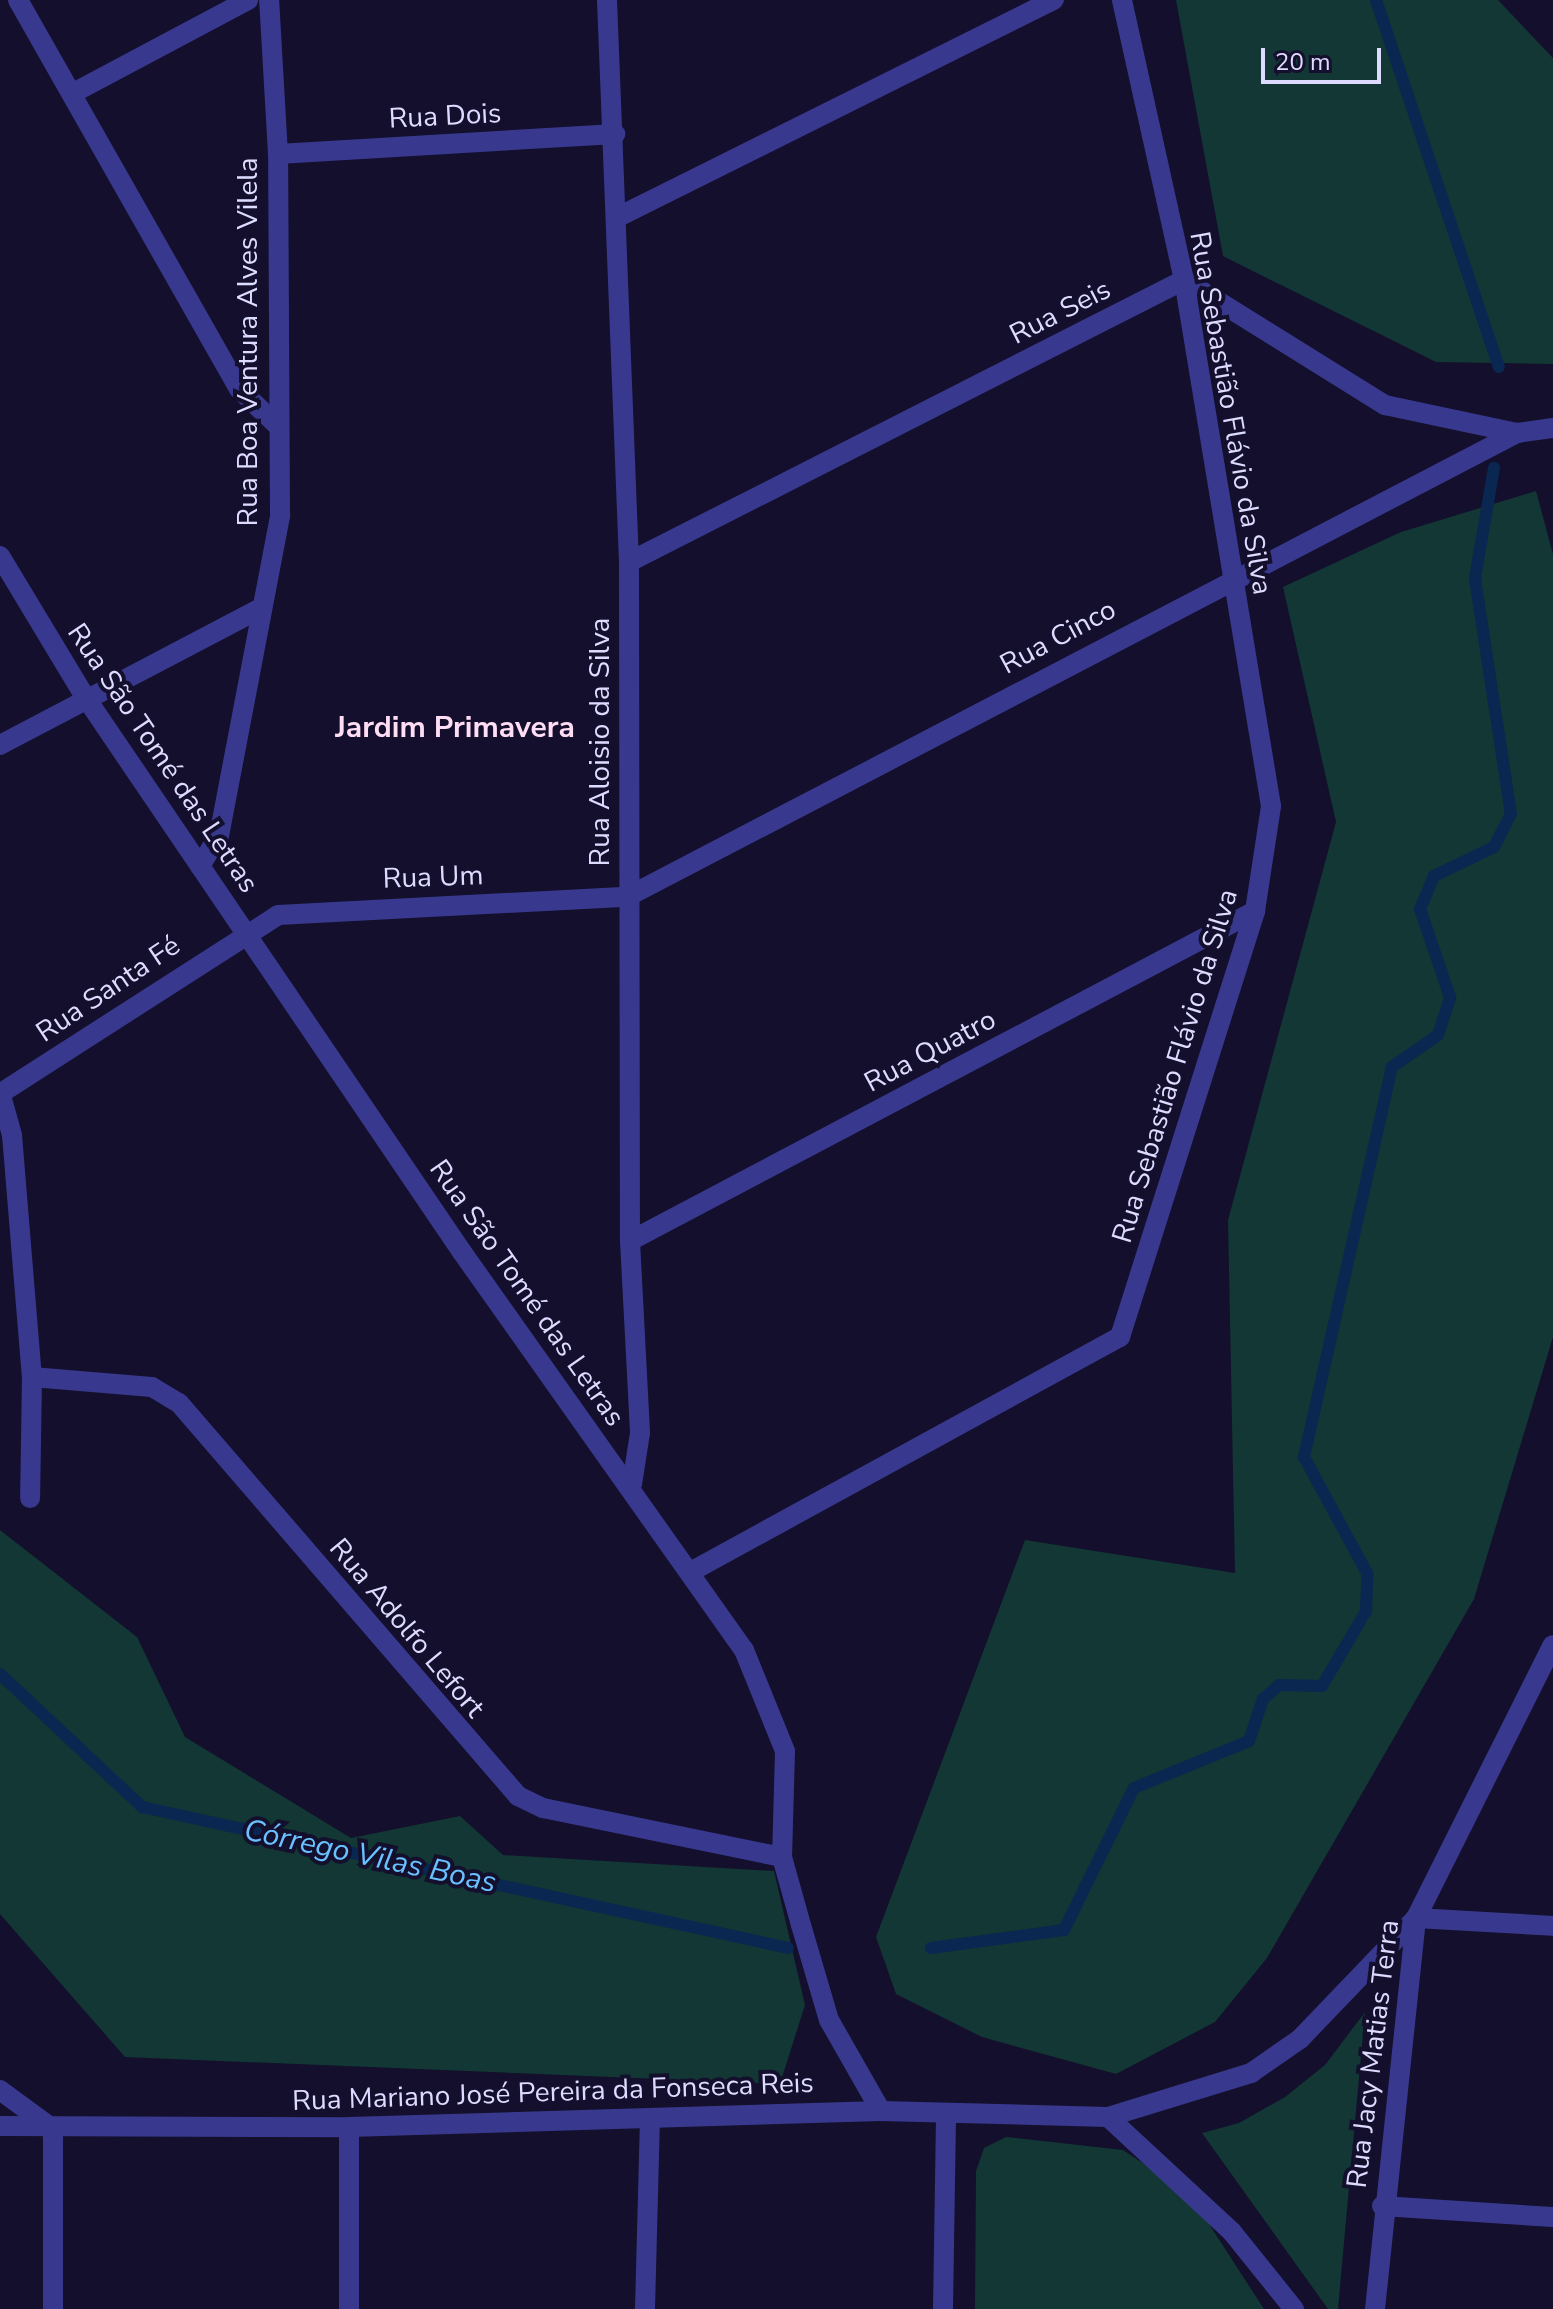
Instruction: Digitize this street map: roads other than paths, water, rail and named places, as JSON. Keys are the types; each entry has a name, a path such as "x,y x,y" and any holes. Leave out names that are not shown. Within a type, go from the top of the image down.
{"street":[{"path":"18,0 75,92 239,389 279,427"},
{"path":"75,92 248,0"},
{"name":"Rua Boa Ventura Alves Vilela","path":"200,866 219,836 280,515 278,154 269,0"},
{"name":"Rua Aloisio da Silva","path":"607,0 615,134 629,562 627,897 630,1241 640,1433 632,1484"},
{"path":"618,217 1054,0"},
{"name":"Rua Sebastião Flávio da Silva","path":"694,1570 1120,1337 1255,911 1271,806 1230,577 1184,280 1122,0"},
{"name":"Rua Dois","path":"278,154 615,134"},
{"path":"1184,280 1385,405 1517,433 1553,428"},
{"name":"Rua Seis","path":"629,562 1184,280"},
{"name":"Rua Cinco","path":"627,897 1230,577 1517,433"},
{"name":"Rua São Tomé das Letras","path":"0,556 84,695 471,1264 694,1570 771,1704 785,1751 782,1857 829,2020 881,2111"},
{"path":"0,745 84,695 261,608"},
{"name":"Rua Um","path":"245,931 278,915 311,910 627,897"},
{"name":"Rua Quatro","path":"630,1241 1255,911"},
{"name":"Rua Santa Fé","path":"0,1092 245,931"},
{"path":"0,1092 12,1135 32,1377 30,1498"},
{"name":"Rua Adolfo Lefort","path":"32,1377 152,1387 179,1403 518,1796 543,1808 782,1857"},
{"name":"Rua Jacy Matias Terra","path":"1375,2309 1382,2206 1416,1918 1553,1645"},
{"path":"1416,1918 1553,1926"},
{"name":"Rua Mariano José Pereira da Fonseca Reis","path":"0,2126 53,2129 349,2127 650,2121 881,2111 1108,2117 1251,2073 1300,2039 1416,1918"},
{"path":"0,2090 53,2129 53,2309"},
{"path":"943,2309 946,2113"},
{"path":"1108,2117 1232,2232 1294,2309"},
{"path":"645,2309 650,2121"},
{"path":"349,2127 349,2309"},
{"path":"1382,2206 1553,2217"}],"waterway":[{"path":"1376,0 1499,367"},
{"path":"931,1948 1064,1930 1134,1788 1249,1741 1263,1699 1279,1685 1322,1686 1366,1611 1367,1573 1304,1457 1392,1067 1438,1035 1450,997 1420,909 1434,876 1494,847 1511,814 1475,578 1494,468"},
{"name":"Córrego Vilas Boas","path":"0,1674 142,1807 788,1948"}],"district":[{"name":"Jardim Primavera","path":"455,728"}]}
